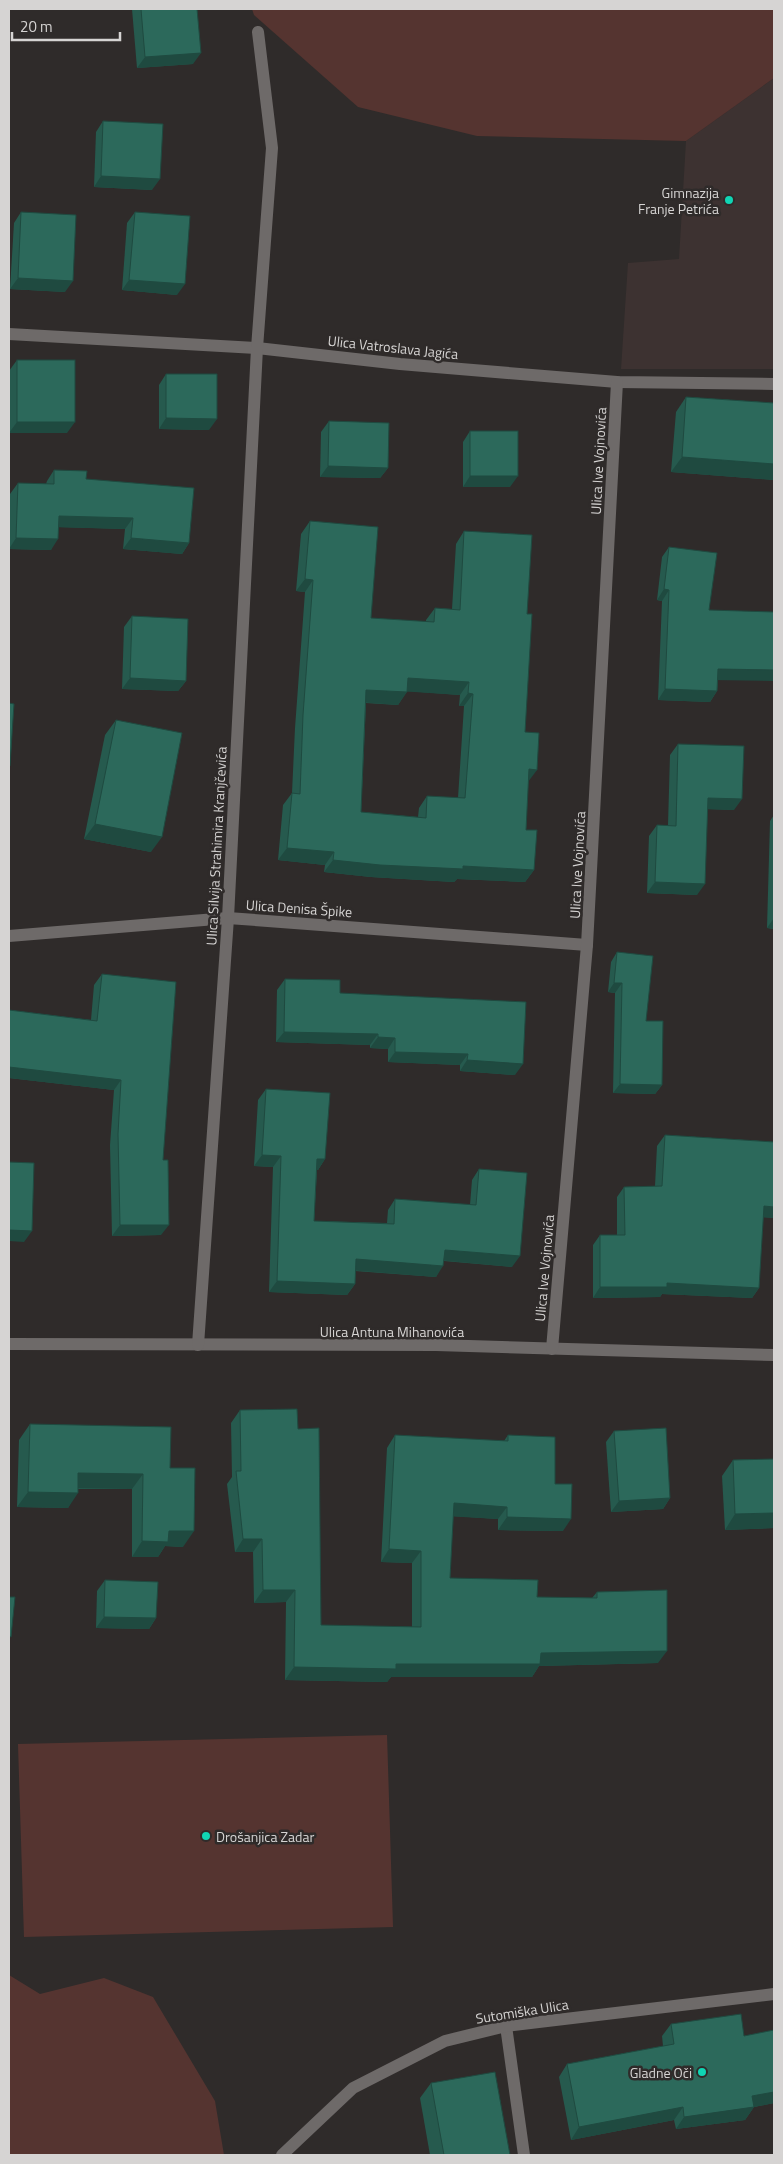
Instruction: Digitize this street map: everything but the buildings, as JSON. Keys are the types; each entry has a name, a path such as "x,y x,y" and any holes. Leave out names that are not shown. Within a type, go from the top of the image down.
{"street":[{"name":"Ulica Silvija Strahimira Kranjčevića","path":"198,1345 228,918 257,348 272,148 258,32"},
{"name":"Ulica Vatroslava Jagića","path":"9,334 257,348 400,364 617,382 774,384"},
{"name":"Ulica Ive Vojnovića","path":"552,1349 587,945 617,382"},
{"name":"Ulica Denisa Špike","path":"9,936 228,918 587,945"},
{"name":"Ulica Antuna Mihanovića","path":"9,1344 436,1345 774,1355"},
{"name":"Sutomiška Ulica","path":"282,2155 352,2088 445,2041 506,2026 774,1994"},
{"path":"506,2026 524,2155"}],"shaded area":[{"path":"252,9 774,9 774,78 686,141 477,136 358,107 254,15"},
{"name":"Gimnazija Franje Petrića","path":"774,78 774,369 621,369 628,263 679,259 686,141"},
{"name":"Drošanjica Zadar","path":"387,1735 393,1927 24,1937 18,1744"},
{"path":"9,1975 40,1994 104,1978 153,1997 215,2101 224,2155 9,2155"}],"place":[{"name":"Gimnazija Franje Petrića","path":"729,200"},
{"name":"Drošanjica Zadar","path":"206,1836"},
{"name":"Gladne Oči","path":"702,2072"}]}
